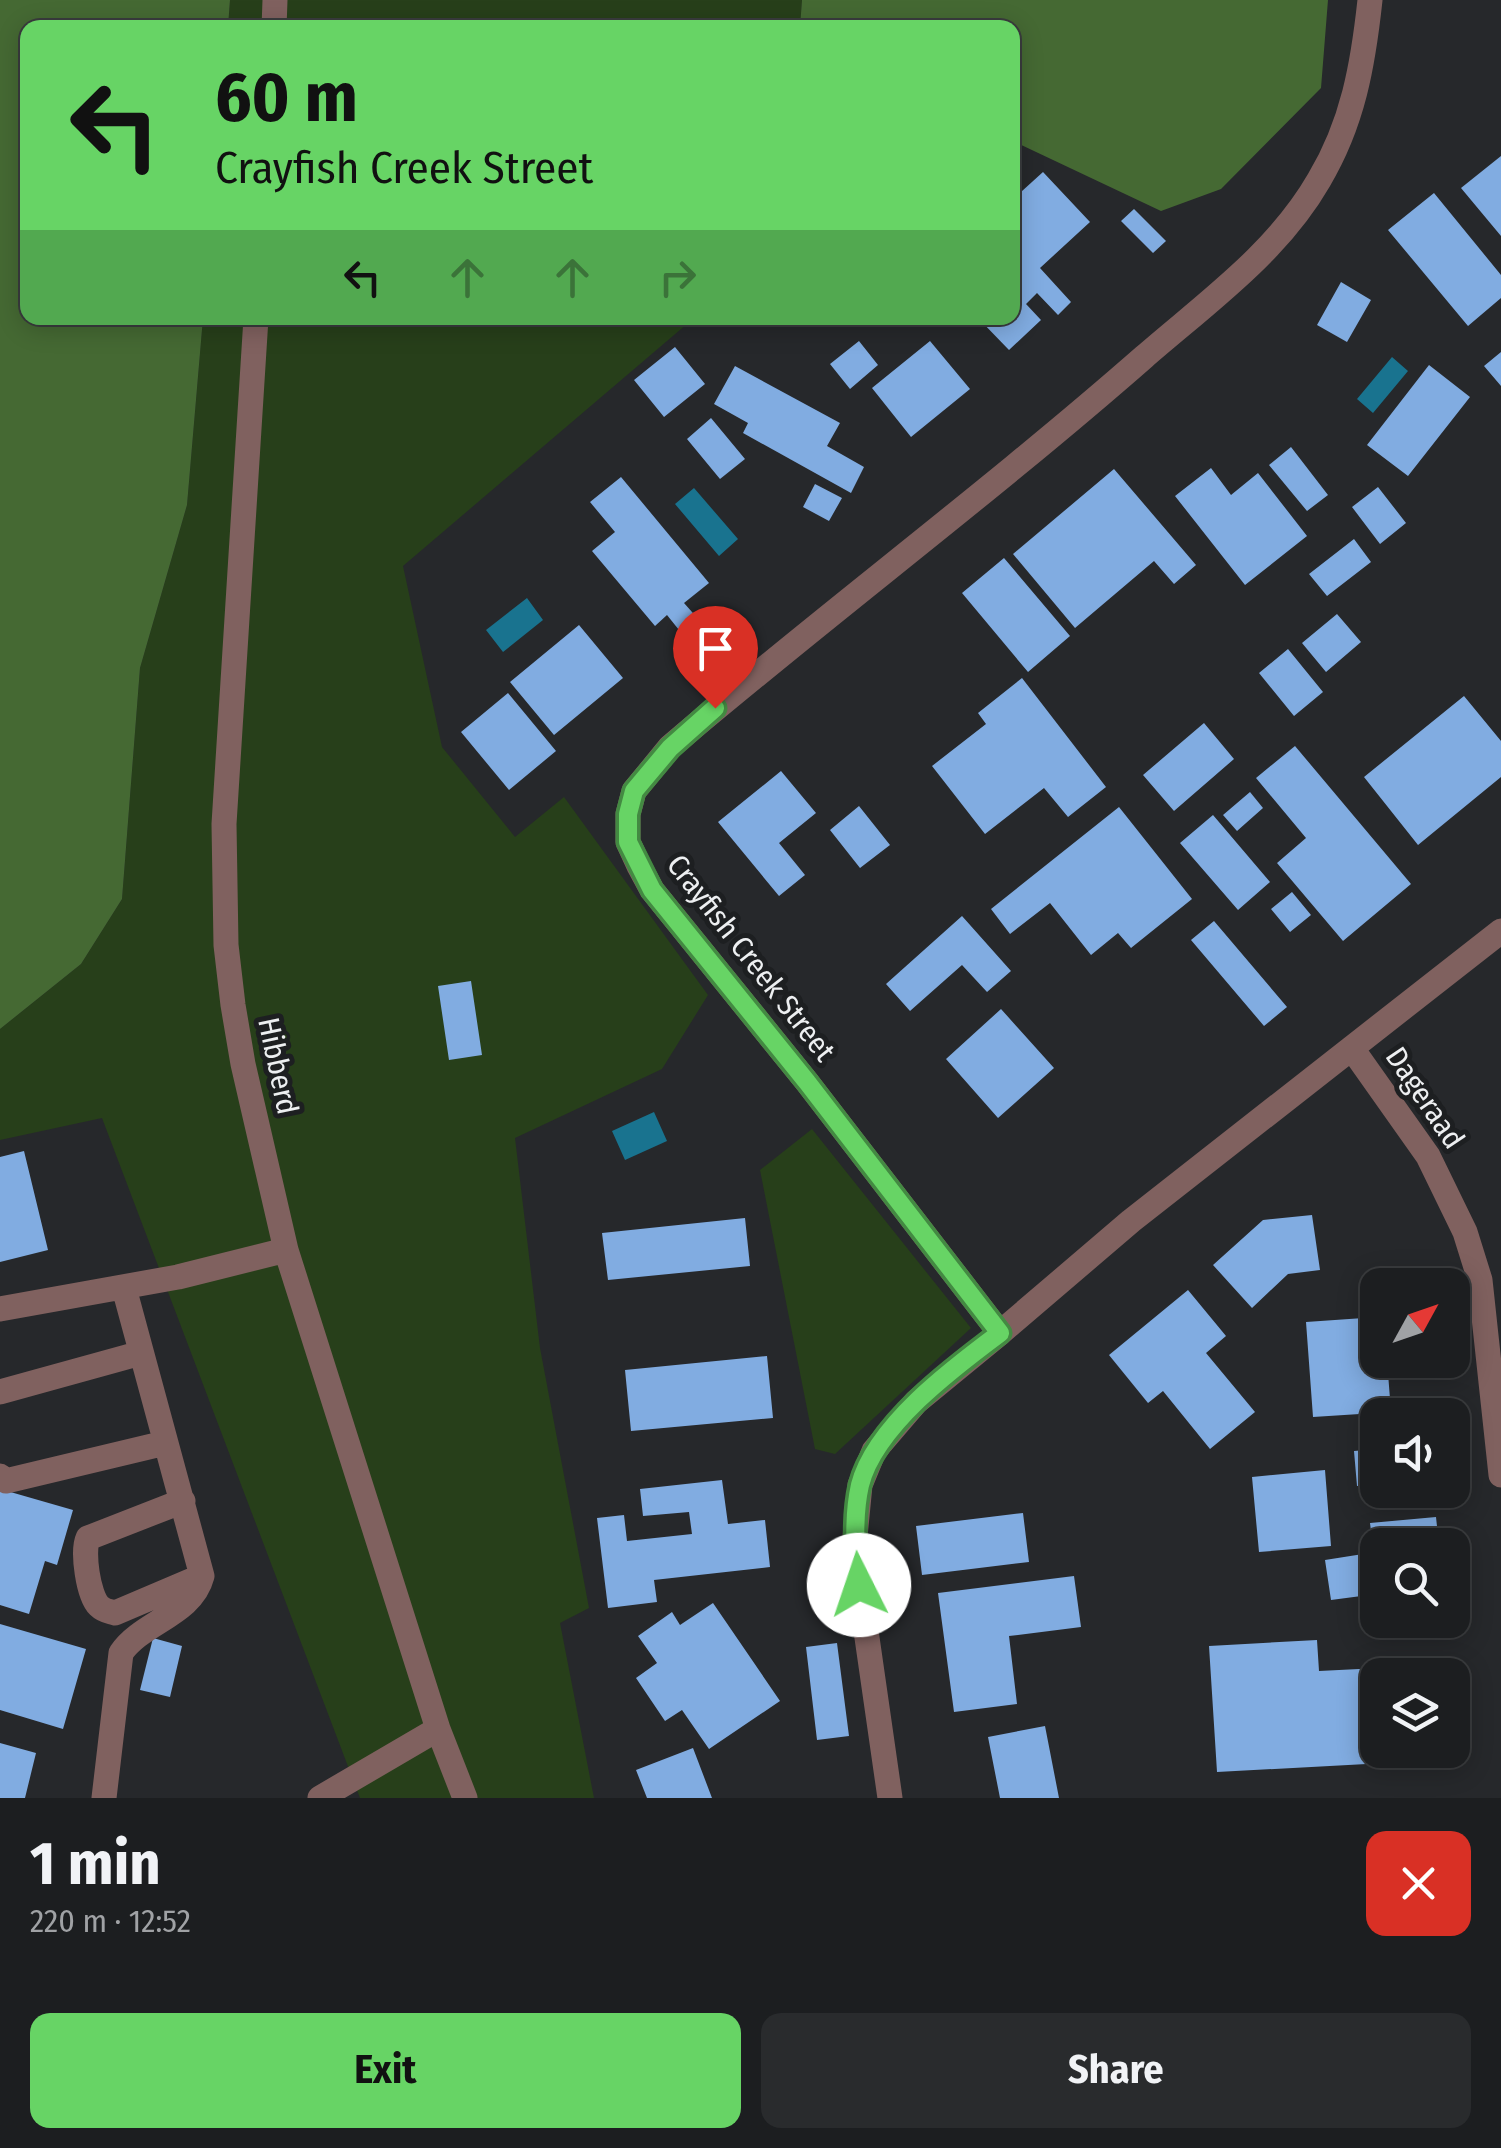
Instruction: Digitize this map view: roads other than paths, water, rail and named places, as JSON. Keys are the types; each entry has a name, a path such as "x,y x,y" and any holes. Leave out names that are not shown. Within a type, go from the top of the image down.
{"street":[{"name":"Crayfish Creek Street","path":"1000,1333 807,1082 652,890 628,842 628,814 634,791 670,748 1107,390 1268,249 1318,183 1338,145 1364,64 1370,0"},
{"name":"Hibberd","path":"256,325 224,824 223,884 233,1005 286,1250 438,1729 464,1798"},
{"path":"890,1798 854,1547 860,1485 874,1451 916,1402 1131,1222 1501,932"},
{"name":"Dageraad","path":"1353,1050 1428,1156 1465,1232 1480,1280 1501,1475"},
{"path":"0,1309 124,1288 286,1250"},
{"path":"104,1798 121,1654 131,1639 190,1601 202,1576 124,1288"},
{"path":"0,1392 141,1353"},
{"path":"0,1476 6,1480 166,1443"},
{"path":"183,1501 88,1538 83,1548 94,1601 115,1613 202,1576"},
{"path":"320,1798 438,1729"}],"water":[{"path":"1392,357 1408,371 1373,413 1357,399"},
{"path":"694,488 738,539 719,556 675,504"},
{"path":"527,598 543,620 503,652 486,630"},
{"path":"654,1112 667,1141 625,1160 612,1131"}]}
